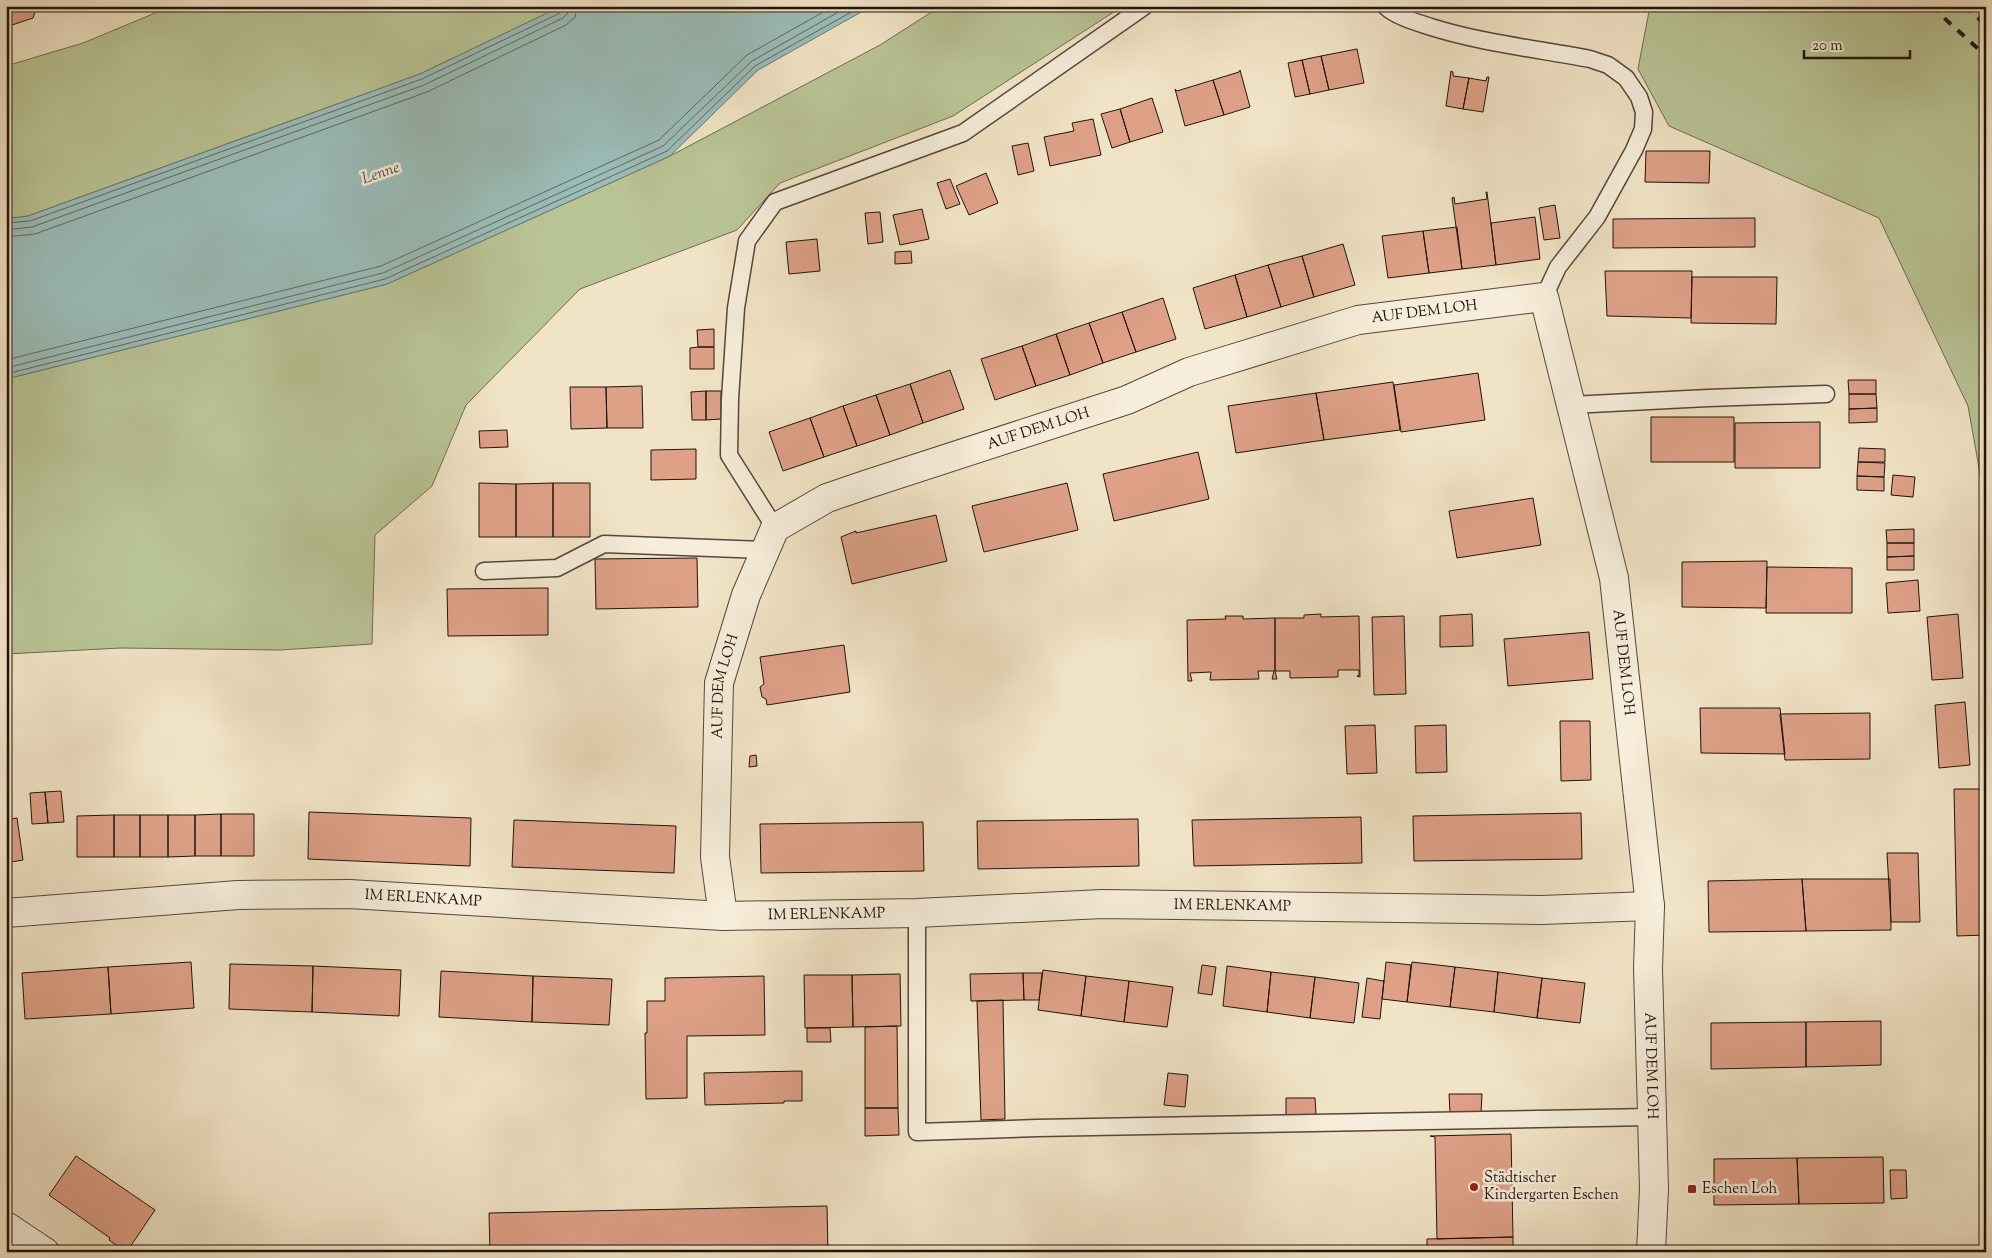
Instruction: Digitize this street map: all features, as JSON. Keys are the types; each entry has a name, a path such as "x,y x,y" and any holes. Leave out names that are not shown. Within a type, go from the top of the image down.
{"street":[{"name":"AUF DEM LOH","path":"723,916 715,857 719,683 746,595 770,539 827,498 1127,400 1189,372 1358,320 1544,297 1614,578 1650,906 1648,968 1654,1189 1651,1252"},
{"name":"IM ERLENKAMP","path":"6,913 238,895 348,894 723,916 918,913 1102,904 1541,910 1650,906"},
{"path":"6,1226 45,1252"}],"lane":[{"path":"484,571 557,568 604,544 770,539 729,455 730,400 736,308 747,241 775,202 962,133 1144,6"},
{"path":"1386,6 1391,12 1457,35 1590,59 1608,65 1626,78 1639,97 1644,112 1643,129 1634,150 1597,217 1558,267 1544,297"},
{"path":"1571,405 1826,394"},
{"path":"918,913 917,1132 1038,1128 1652,1117"}],"green space":[{"path":"172,6 562,6 420,74 28,216 6,219 6,66 83,43"},
{"path":"941,6 1123,6 953,116 780,183 737,230 580,289 466,405 432,486 375,535 372,644 280,650 121,648 6,654 6,379 387,284 670,156 880,45"},
{"path":"1650,6 1986,6 1986,507 1968,406 1879,218 1669,126 1638,69"}],"water":[{"name":"Lenne","path":"562,6 872,6 758,70 670,156 387,284 6,379 6,219 28,216 420,74"}],"building":[{"path":"6,6 37,6 33,18 6,27"},
{"path":"1357,49 1364,83 1329,90 1321,56"},
{"path":"1321,56 1329,90 1310,94 1302,60"},
{"path":"1302,60 1310,94 1295,97 1288,63"},
{"path":"1240,70 1250,107 1224,115 1213,80 1239,72"},
{"path":"1451,71 1453,76 1469,78 1463,109 1446,106"},
{"path":"1487,77 1489,77 1483,112 1463,109 1469,78 1486,81"},
{"path":"1213,80 1224,115 1185,126 1175,89 1177,91"},
{"path":"1152,98 1163,132 1130,142 1120,109"},
{"path":"1120,109 1130,142 1112,148 1101,114"},
{"path":"1093,119 1101,155 1050,166 1044,137 1074,131 1072,123"},
{"path":"1028,143 1034,171 1018,175 1012,146"},
{"path":"1646,151 1710,151 1709,183 1645,182"},
{"path":"986,173 998,203 969,215 956,186"},
{"path":"950,179 960,204 946,209 937,183"},
{"path":"1487,192 1496,265 1462,269 1452,198 1454,197 1455,204 1487,199"},
{"path":"1555,205 1560,238 1544,240 1539,208"},
{"path":"922,209 929,239 900,245 893,215"},
{"path":"880,212 883,242 868,244 865,213"},
{"path":"1535,217 1540,259 1496,265 1491,223"},
{"path":"1755,218 1755,247 1613,248 1613,219"},
{"path":"1457,227 1462,269 1429,273 1423,231"},
{"path":"1423,231 1429,273 1388,278 1382,236"},
{"path":"817,239 820,271 789,274 786,242"},
{"path":"1343,244 1355,285 1314,297 1302,256"},
{"path":"911,251 912,263 895,264 895,252"},
{"path":"1302,256 1314,297 1281,307 1268,265"},
{"path":"1268,265 1281,307 1247,317 1235,275"},
{"path":"1605,271 1692,271 1691,318 1607,316"},
{"path":"1235,275 1247,317 1205,329 1193,288"},
{"path":"1692,277 1777,277 1776,324 1691,323"},
{"path":"1163,298 1176,339 1136,352 1122,312"},
{"path":"1122,312 1136,352 1103,363 1089,323"},
{"path":"1089,323 1103,363 1070,375 1056,334"},
{"path":"714,329 714,347 698,347 697,330"},
{"path":"1056,334 1070,375 1036,386 1022,346"},
{"path":"1022,346 1036,386 995,400 981,359"},
{"path":"714,347 714,369 690,369 690,348"},
{"path":"950,370 964,409 923,423 910,384"},
{"path":"1478,373 1485,420 1401,432 1394,385"},
{"path":"1848,380 1876,380 1876,394 1849,394"},
{"path":"1393,382 1400,430 1324,440 1316,393"},
{"path":"910,384 923,423 890,435 876,395"},
{"path":"642,386 643,428 607,428 606,387"},
{"path":"570,387 606,387 607,428 571,429"},
{"path":"706,391 706,420 692,420 691,392"},
{"path":"706,391 721,391 721,419 706,420"},
{"path":"1316,393 1324,440 1236,453 1228,406"},
{"path":"1849,394 1876,394 1877,408 1849,409"},
{"path":"876,395 890,435 857,446 843,406"},
{"path":"843,406 857,446 824,457 810,418"},
{"path":"1877,408 1877,422 1849,423 1849,409"},
{"path":"1651,417 1734,417 1734,462 1651,462"},
{"path":"810,418 824,457 783,471 769,432"},
{"path":"1820,422 1820,468 1735,468 1735,423"},
{"path":"507,430 508,447 480,448 479,431"},
{"path":"1859,448 1885,449 1885,462 1858,462"},
{"path":"696,449 696,479 651,480 651,450"},
{"path":"1198,452 1209,499 1114,521 1103,474"},
{"path":"1858,462 1885,463 1884,477 1857,476"},
{"path":"1893,475 1915,477 1913,497 1891,495"},
{"path":"1857,476 1884,477 1884,491 1857,490"},
{"path":"479,483 516,484 516,537 479,537"},
{"path":"553,483 553,537 516,537 516,484"},
{"path":"553,483 590,483 590,537 553,537"},
{"path":"1067,483 1078,530 984,552 972,506"},
{"path":"1533,498 1541,545 1457,558 1449,511"},
{"path":"936,515 947,561 852,584 841,537 856,531 856,533"},
{"path":"1914,529 1914,543 1887,543 1886,530"},
{"path":"1887,543 1914,543 1914,556 1887,557"},
{"path":"1914,556 1914,570 1887,570 1887,557"},
{"path":"697,558 698,607 596,609 595,559"},
{"path":"1767,561 1766,608 1682,607 1682,562"},
{"path":"1767,567 1852,568 1852,613 1766,613"},
{"path":"1918,580 1920,611 1888,613 1886,583"},
{"path":"548,588 548,635 448,636 447,589"},
{"path":"1321,614 1321,617 1359,616 1360,677 1357,676 1359,675 1359,670 1338,670 1338,677 1290,678 1290,671 1275,671 1275,618 1304,618 1304,615"},
{"path":"1472,614 1473,646 1440,647 1440,616"},
{"path":"1958,614 1963,678 1932,680 1927,617"},
{"path":"1225,616 1243,616 1243,619 1275,618 1275,671 1277,679 1272,679 1274,671 1258,671 1259,679 1210,680 1211,672 1190,673 1192,681 1188,681 1187,620 1226,619"},
{"path":"1404,616 1406,694 1374,695 1372,617"},
{"path":"1589,632 1593,679 1508,686 1504,639"},
{"path":"844,645 850,692 767,705 766,699 762,697 760,687 764,684 760,657"},
{"path":"1965,702 1970,765 1939,768 1935,705"},
{"path":"1700,708 1780,708 1785,754 1701,753"},
{"path":"1870,713 1870,759 1785,760 1780,714"},
{"path":"1560,721 1590,721 1591,780 1561,781"},
{"path":"1375,725 1377,773 1347,774 1345,726"},
{"path":"1446,725 1447,772 1416,773 1415,726"},
{"path":"756,755 757,766 749,767 750,756"},
{"path":"1954,789 1985,789 1986,935 1957,936"},
{"path":"61,791 64,822 48,823 45,792"},
{"path":"45,792 48,823 32,824 30,793"},
{"path":"309,812 471,818 470,866 308,859"},
{"path":"1581,813 1582,859 1414,861 1413,816"},
{"path":"221,814 221,856 195,856 195,815"},
{"path":"221,814 254,814 254,856 221,856"},
{"path":"114,815 114,857 77,857 77,816"},
{"path":"114,815 140,815 140,857 114,857"},
{"path":"140,815 168,815 168,857 140,857"},
{"path":"168,815 195,815 195,856 168,857"},
{"path":"1361,817 1362,863 1194,866 1192,820"},
{"path":"17,818 23,860 6,863 6,820"},
{"path":"1138,819 1139,866 978,869 977,821"},
{"path":"514,820 676,826 674,873 512,867"},
{"path":"923,822 924,871 761,873 760,824"},
{"path":"1887,853 1918,853 1920,922 1891,922"},
{"path":"1802,879 1890,879 1891,930 1806,931"},
{"path":"1802,879 1806,931 1709,932 1708,881"},
{"path":"191,962 194,1008 111,1014 108,967"},
{"path":"1386,962 1411,965 1407,1002 1382,999"},
{"path":"1412,962 1455,967 1450,1007 1407,1002"},
{"path":"230,964 313,966 312,1012 229,1009"},
{"path":"1202,965 1216,967 1212,995 1198,993"},
{"path":"313,966 401,970 399,1016 312,1012"},
{"path":"1227,966 1271,972 1267,1012 1223,1006"},
{"path":"108,967 111,1014 25,1019 22,973"},
{"path":"1455,967 1498,972 1494,1012 1450,1007"},
{"path":"1043,970 1086,976 1081,1016 1038,1010"},
{"path":"441,971 533,976 532,1022 439,1017"},
{"path":"1271,972 1315,977 1310,1018 1267,1012"},
{"path":"1498,972 1542,978 1537,1018 1494,1012"},
{"path":"1023,973 1024,1000 971,1001 970,974"},
{"path":"1023,973 1042,973 1039,1000 1024,1000"},
{"path":"900,974 901,1026 853,1027 852,975"},
{"path":"804,975 852,975 853,1027 805,1028"},
{"path":"533,976 612,979 609,1025 532,1022"},
{"path":"764,976 765,1035 687,1036 687,1098 646,1099 645,1033 647,1033 647,1001 665,1001 665,978"},
{"path":"1086,976 1129,981 1124,1022 1081,1016"},
{"path":"1315,977 1359,983 1354,1023 1310,1018"},
{"path":"1367,978 1384,980 1380,1019 1362,1017"},
{"path":"1542,978 1585,983 1580,1023 1537,1018"},
{"path":"1129,981 1173,987 1167,1027 1124,1022"},
{"path":"1003,1000 1005,1119 981,1120 977,1001"},
{"path":"1881,1021 1881,1065 1806,1067 1806,1022"},
{"path":"1806,1022 1806,1067 1711,1069 1711,1023"},
{"path":"897,1026 898,1108 865,1108 865,1027"},
{"path":"807,1028 830,1028 831,1042 807,1042"},
{"path":"802,1071 802,1101 705,1105 704,1073"},
{"path":"1168,1073 1188,1075 1185,1107 1164,1105"},
{"path":"1449,1094 1482,1094 1481,1113 1450,1113"},
{"path":"1286,1098 1315,1098 1316,1115 1286,1116"},
{"path":"865,1108 898,1108 899,1135 865,1136"},
{"name":"Städtischer Kindergarten Eschen","path":"1511,1134 1513,1237 1437,1239 1435,1137 1430,1136"},
{"path":"76,1156 155,1210 128,1250 122,1245 120,1248 109,1240 110,1238 49,1195"},
{"path":"1883,1157 1884,1203 1799,1204 1797,1158"},
{"path":"1797,1158 1799,1204 1714,1205 1714,1159"},
{"path":"1890,1170 1906,1170 1907,1198 1891,1199"},
{"path":"827,1206 828,1252 490,1252 489,1213"},
{"path":"1513,1237 1513,1252 1427,1252 1427,1239"}],"railway":[{"path":"1931,6 1986,56"},
{"path":"1964,6 1986,25"}],"place":[{"name":"Städtischer Kindergarten Eschen","path":"1474,1187"},
{"name":"Eschen Loh","path":"1692,1189"}]}
